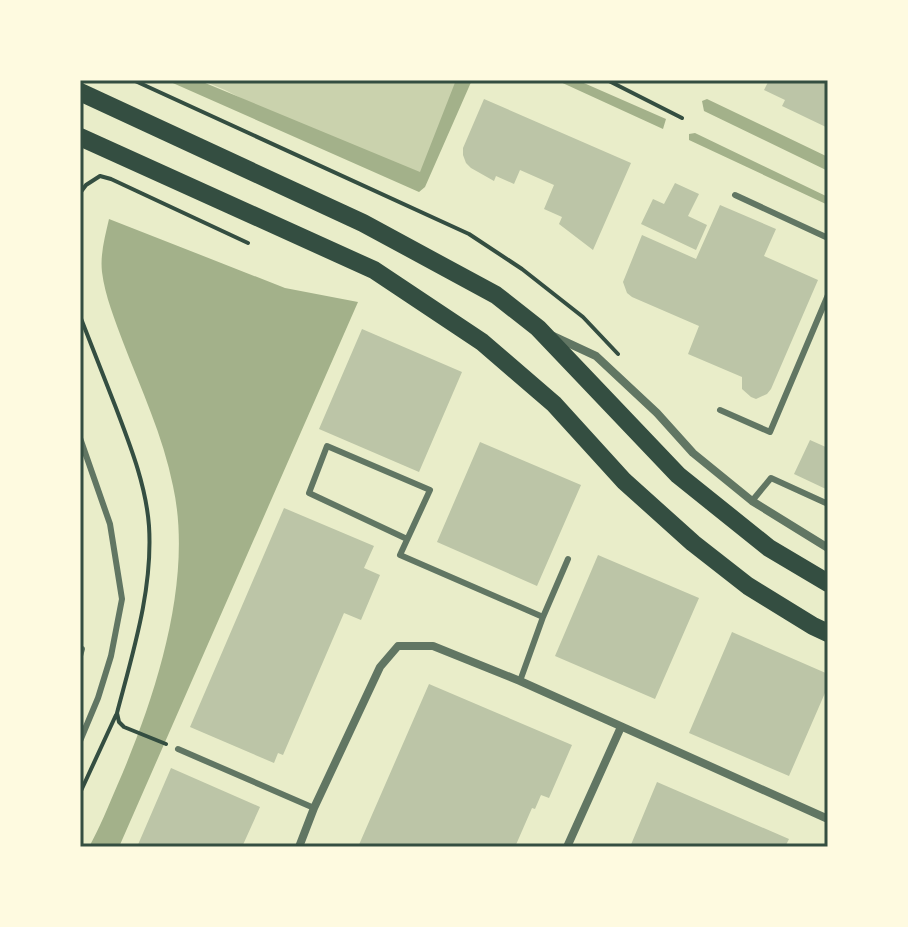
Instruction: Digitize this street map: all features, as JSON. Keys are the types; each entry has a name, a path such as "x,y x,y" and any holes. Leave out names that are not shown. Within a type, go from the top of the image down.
{"main road":[{"path":"80,92 363,223 496,295 538,328 678,475 769,548 828,583"},
{"path":"80,137 374,270 482,342 554,404 624,481 693,543 748,586 828,633"}],"street":[{"path":"538,328 596,356 657,413 693,453 752,501 828,548"},
{"path":"299,847 380,667 398,646 433,646 520,681 828,819"},
{"path":"567,847 621,727"}],"lane":[{"path":"735,195 828,238"},
{"path":"720,410 770,432 828,295"},
{"path":"80,438 110,524 122,599 111,656 80,741"},
{"path":"407,539 309,493 327,446 430,490 400,555 543,617"},
{"path":"752,501 771,478 828,504"},
{"path":"520,681 568,559"},
{"path":"178,749 314,808"}],"path":[{"path":"133,80 469,234 522,269 583,317 627,362"},
{"path":"607,80 682,118"},
{"path":"80,193 100,176 111,179 248,243"},
{"path":"80,316 127,438 141,482 149,526 141,621 117,713 80,793"},
{"path":"117,713 124,727 178,749"}],"shaded area":[{"path":"166,80 198,80 420,172 456,80 472,80 425,187 419,192"},
{"path":"201,80 462,80 417,187"},
{"path":"556,80 577,80 666,119 663,129"},
{"path":"707,99 828,157 828,171 704,111 702,101"},
{"path":"695,133 828,197 828,205 689,140 689,134"},
{"path":"109,219 285,288 358,302 119,847 89,847 131,752 157,678 175,600 178,561 178,523 169,467 103,281 103,246"}],"building":[{"path":"769,80 828,80 828,128 782,106 785,100 764,90"},
{"path":"484,99 631,163 593,250 559,224 562,217 544,209 554,185 520,170 514,184 496,176 494,181 466,163 463,148"},
{"path":"675,183 699,194 688,216 707,225 696,250 641,224 653,199 664,204"},
{"path":"720,205 776,229 764,256 818,280 771,389 756,399 742,389 742,377 688,354 699,326 632,297 623,282 642,235 696,259"},
{"path":"362,329 462,372 419,472 319,429"},
{"path":"810,440 828,448 828,490 794,474"},
{"path":"480,442 581,485 537,586 437,542"},
{"path":"284,508 374,546 364,568 380,575 361,620 344,613 283,755 278,753 274,763 190,727"},
{"path":"598,555 699,598 655,699 555,656"},
{"path":"732,632 828,674 828,686 789,776 689,733"},
{"path":"429,684 572,745 549,798 541,795 515,847 358,847"},
{"path":"171,768 260,807 242,847 137,847"},
{"path":"657,782 789,839 785,847 630,847"}]}
